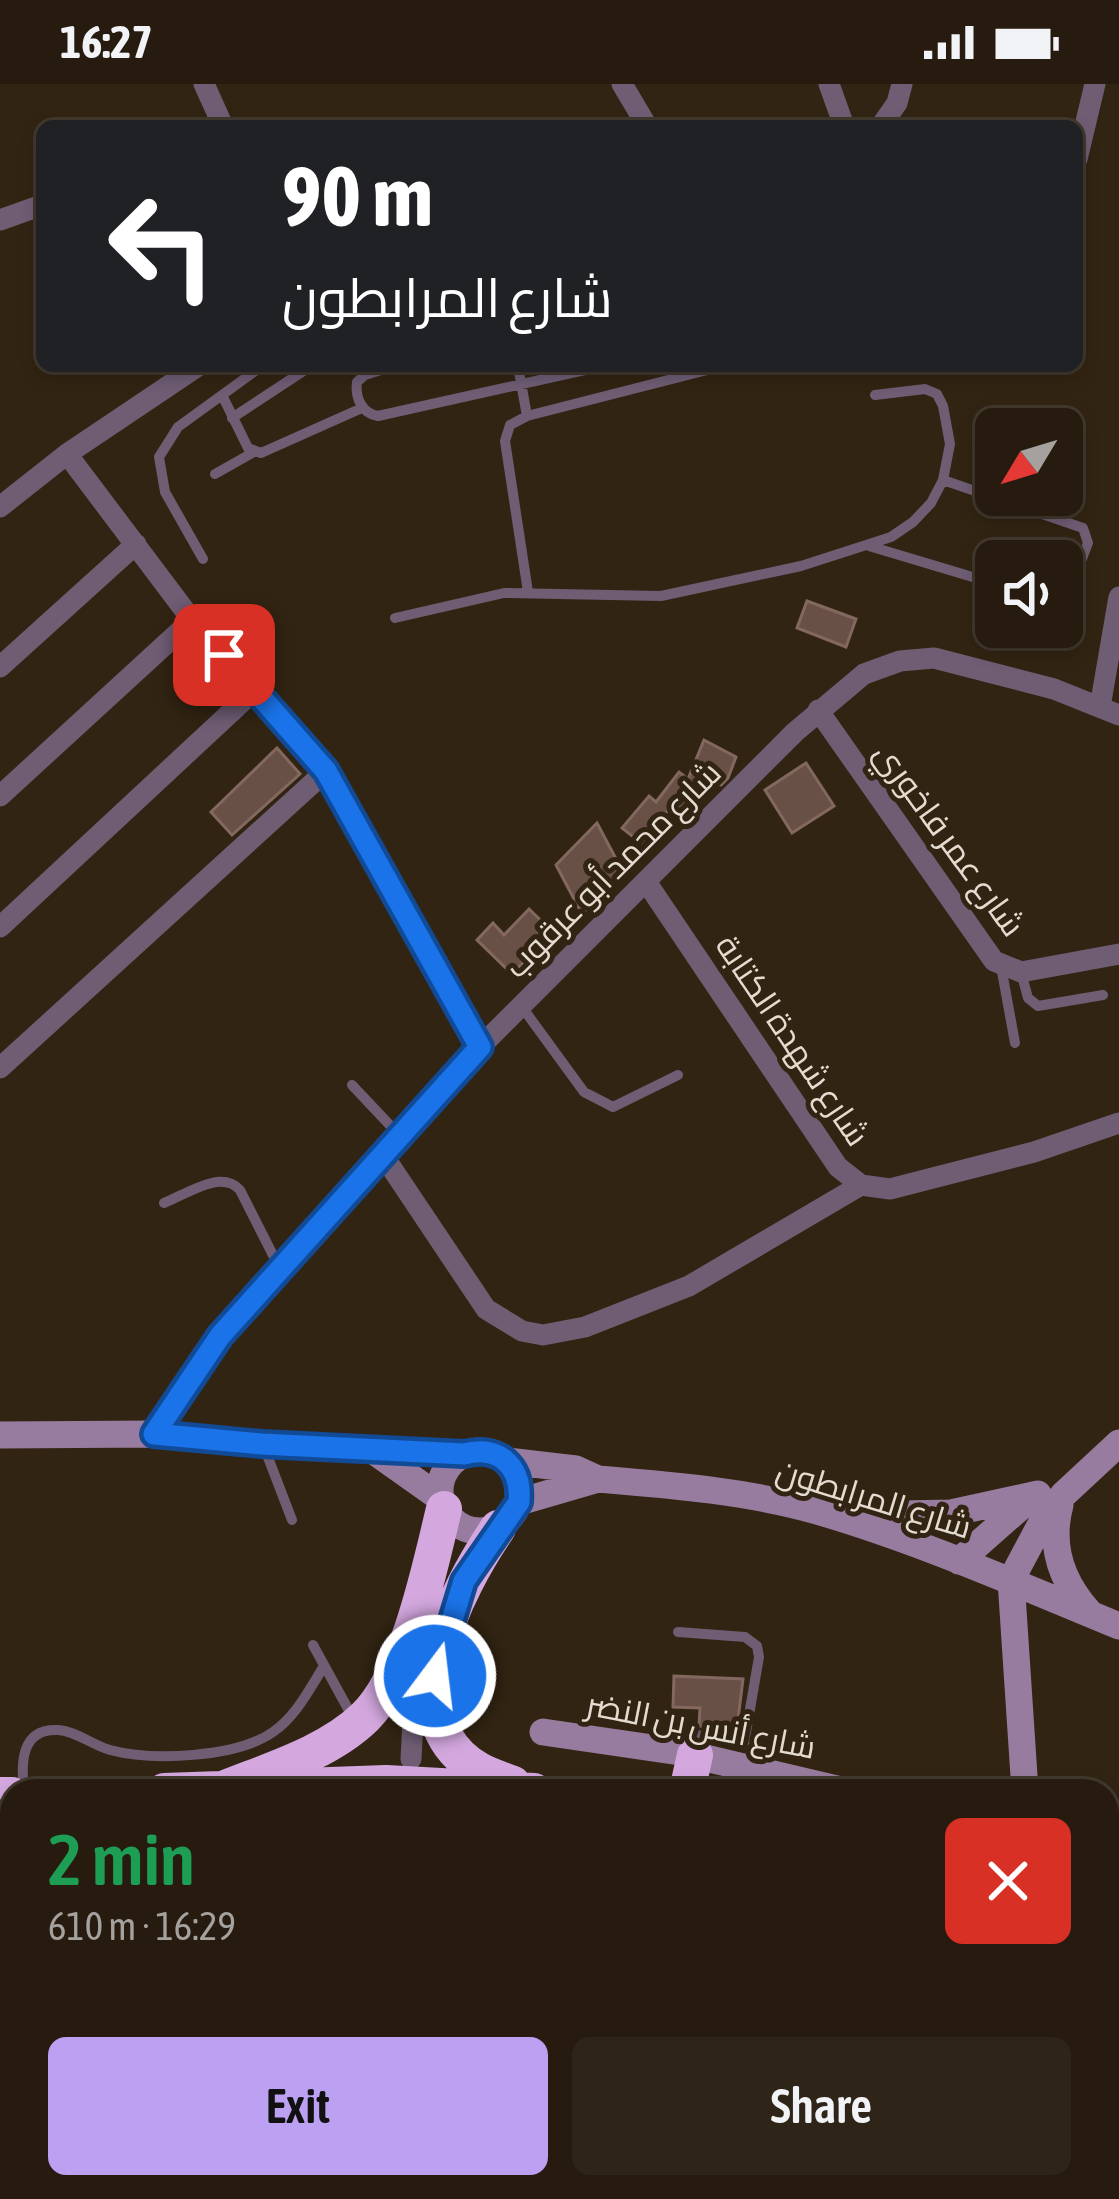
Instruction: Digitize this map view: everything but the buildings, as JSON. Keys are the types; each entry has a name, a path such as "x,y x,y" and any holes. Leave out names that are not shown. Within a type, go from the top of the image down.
{"highway":[{"path":"249,1779 307,1754 356,1724 380,1699 392,1680 430,1568 444,1507"},
{"path":"502,1520 457,1597 433,1692 441,1727 463,1757 502,1779"}],"street":[{"path":"203,84 221,120"},
{"path":"829,84 842,120"},
{"path":"885,120 902,84"},
{"path":"1083,134 1095,84"},
{"path":"630,88 630,120"},
{"path":"630,88 643,120"},
{"path":"630,88 654,120"},
{"path":"0,220 36,207"},
{"path":"0,507 67,454 189,372"},
{"path":"67,454 192,620 326,771 480,1047"},
{"path":"0,667 136,544"},
{"path":"1109,711 1119,597"},
{"path":"0,796 192,620"},
{"name":"شارع محمد أبو عرقوب","path":"154,1434 220,1336 480,1047 818,710 864,674 900,661 934,658 1054,689 1109,711"},
{"path":"0,927 256,689"},
{"name":"شارع عمر فاخوري","path":"818,710 988,955 1011,969 1119,954"},
{"path":"0,1068 326,771"},
{"name":"شارع شهدة الكتابة","path":"647,883 838,1167 862,1185 890,1189 1034,1152 1119,1123"},
{"path":"383,1155 486,1309 502,1322 543,1335 585,1327 688,1286 862,1185"},
{"path":"0,1435 154,1434 262,1444 494,1453 517,1473 502,1520 442,1591"},
{"path":"959,1561 996,1524 1061,1488 1119,1443"},
{"path":"371,1449 472,1531 502,1520"},
{"path":"411,1759 420,1660 442,1591 444,1472 464,1454"},
{"name":"شارع المرابطون","path":"507,1461 576,1469 598,1479 760,1498 816,1511 1011,1580 1119,1626"},
{"name":"شارع المرابطون","path":"502,1520 598,1479"},
{"path":"816,1511 884,1516 951,1513 1061,1488"},
{"path":"1024,1779 1011,1580 1061,1488"},
{"path":"1061,1488 1056,1521 1058,1560 1074,1596 1092,1615"},
{"name":"شارع أنس بن النضر","path":"543,1732 687,1766 764,1770 799,1779"}],"lane":[{"path":"203,559 165,492 159,457 178,427 254,372"},
{"path":"232,418 302,372"},
{"path":"375,372 360,377 356,388 362,408 378,416 576,372"},
{"path":"519,372 527,416"},
{"path":"528,592 505,441 510,425 527,416 699,372"},
{"path":"395,618 528,592 662,596 800,566 891,537 931,503 943,480 950,444 944,406 937,394 925,389 875,395"},
{"path":"221,395 248,448 261,453 362,408"},
{"path":"214,473 254,452"},
{"path":"943,480 1083,528 1088,543 1083,556"},
{"path":"866,545 975,578"},
{"path":"1011,969 1038,1006 1103,995"},
{"path":"1011,969 1015,1043"},
{"path":"522,1007 584,1091 613,1106 678,1075"},
{"path":"352,1085 400,1137"},
{"path":"164,1203 220,1180 232,1181 280,1269"},
{"path":"262,1444 292,1520"},
{"path":"678,1632 745,1637 757,1646 745,1738 764,1770"},
{"path":"313,1645 356,1724"},
{"path":"16,1779 28,1743 41,1733 58,1730 113,1751 151,1754 209,1753 262,1738 292,1714 324,1666"},
{"path":"687,1766 692,1735 745,1738"}],"route":[{"path":"224,655 326,771 480,1047 220,1336 154,1434 464,1454 478,1450 507,1461 517,1473 519,1502 464,1581 435,1676"}]}
